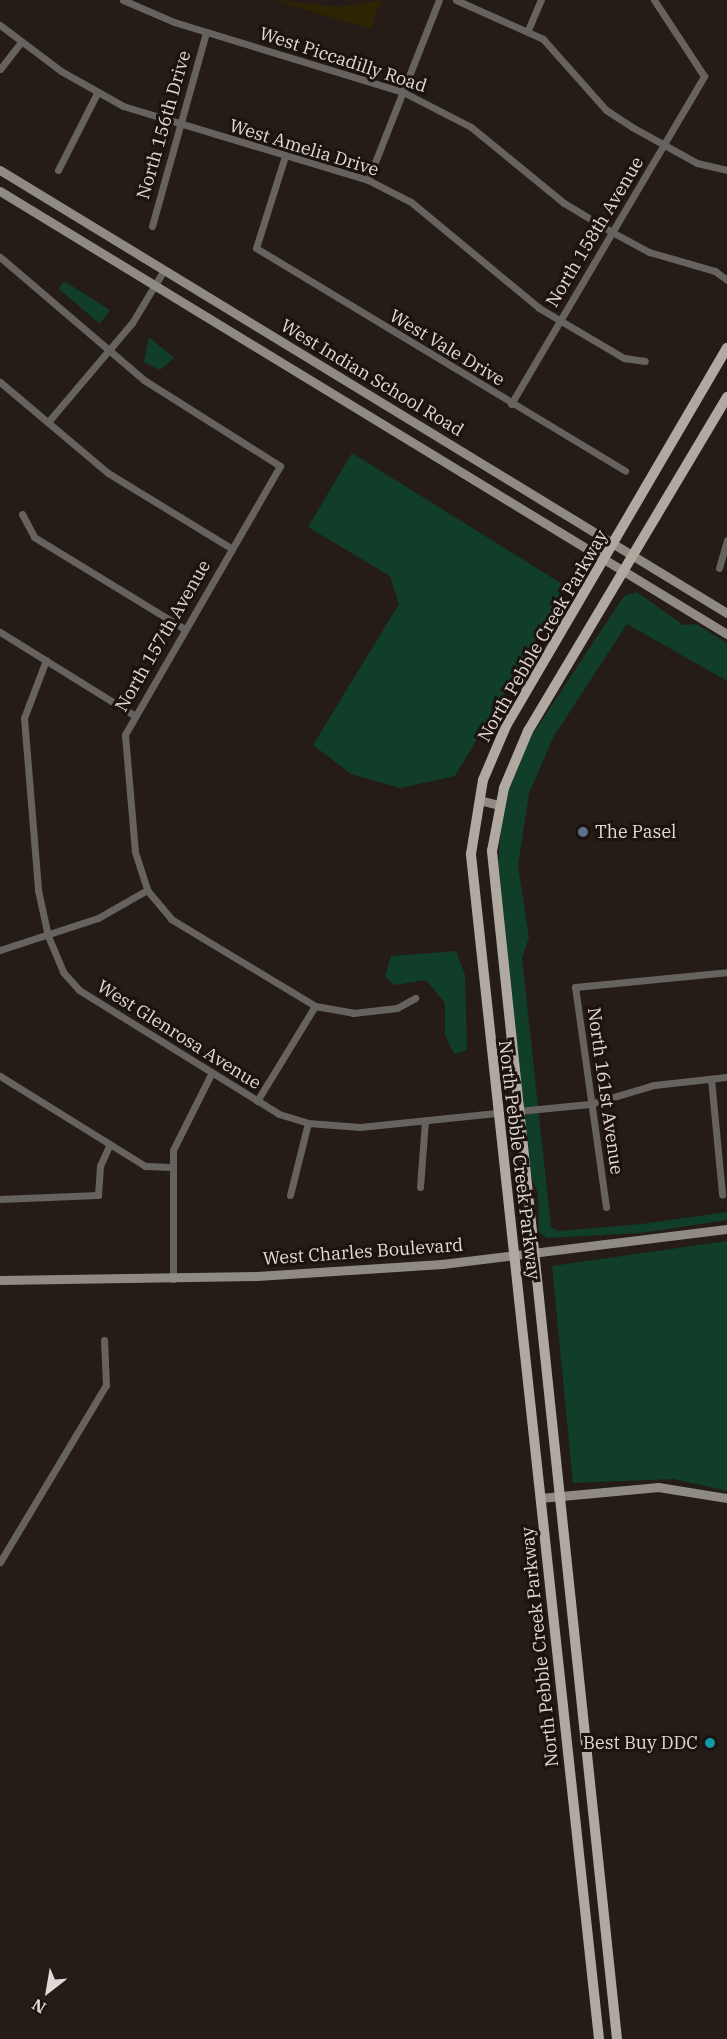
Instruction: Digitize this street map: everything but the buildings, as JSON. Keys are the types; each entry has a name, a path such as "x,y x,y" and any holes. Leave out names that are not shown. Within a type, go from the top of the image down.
{"main road":[{"name":"West Indian School Road","path":"0,170 727,613"},
{"name":"West Indian School Road","path":"0,191 727,633"},
{"name":"North Pebble Creek Parkway","path":"599,2039 472,883 479,800 506,726 615,545 727,348"},
{"name":"North Pebble Creek Parkway","path":"617,2039 494,885 499,806 528,731 727,397"},
{"path":"479,800 499,806"},
{"name":"West Charles Boulevard","path":"0,1280 173,1279 514,1256 727,1229"},
{"path":"540,1498 671,1487 727,1498"},
{"path":"567,1751 586,1749"}],"street":[{"name":"West Piccadilly Road","path":"123,0 207,32 403,92 471,127 564,203 612,232 649,252 715,270 727,280"},
{"path":"368,180 439,0"},
{"path":"456,0 528,30 557,52 606,110 663,146 727,170"},
{"path":"528,30 541,0"},
{"name":"North 158th Avenue","path":"511,404 704,76 654,0"},
{"name":"West Amelia Drive","path":"0,25 21,42 97,93 178,124 368,180 437,219 504,281 560,319 624,358 645,361"},
{"name":"North 156th Drive","path":"152,226 178,124 207,32"},
{"path":"0,69 21,42"},
{"path":"58,170 97,93"},
{"name":"West Vale Drive","path":"285,156 256,248 624,471"},
{"path":"0,256 109,350"},
{"path":"48,422 109,350 164,270"},
{"name":"North 157th Avenue","path":"109,350 156,389 280,466 132,714 125,756 135,852 147,890"},
{"path":"0,382 108,473 231,548"},
{"path":"22,514 34,537 183,628"},
{"path":"719,568 727,540"},
{"path":"0,632 132,714"},
{"name":"West Glenrosa Avenue","path":"46,660 28,700 23,735 48,936 63,972 79,990 257,1101 308,1123 360,1127 496,1113"},
{"path":"0,950 98,918 147,890 171,919 315,1006 353,1013 397,1008 415,998"},
{"name":"North 161st Avenue","path":"606,1207 575,987 727,972"},
{"path":"257,1101 315,1006"},
{"path":"173,1279 171,1167 178,1134 211,1074"},
{"path":"518,1111 590,1104 654,1085 727,1077"},
{"path":"1,1079 145,1166 171,1167"},
{"path":"711,1079 722,1194"},
{"path":"420,1187 425,1120"},
{"path":"290,1195 308,1123"},
{"path":"0,1199 98,1195 100,1166 110,1144"},
{"path":"0,1562 106,1385 104,1340"}],"green space":[{"path":"64,281 110,310 100,324 59,289"},
{"path":"149,337 174,358 160,370 144,362"},
{"path":"352,453 567,587 455,776 400,788 351,774 313,745 399,604 390,576 308,527"},
{"path":"637,592 683,625 696,624 727,643 727,681 627,624 554,736 529,793 518,866 529,937 522,958 551,1227 558,1231 641,1224 727,1212 727,1220 641,1233 547,1238 539,1232 538,1194 530,1173 498,861 501,828 509,790 530,738 624,596"},
{"path":"456,951 465,975 467,1050 454,1054 445,1035 445,1003 426,980 394,985 385,976 391,956"},
{"path":"727,1241 727,1491 674,1479 573,1483 552,1266"}],"sand":[{"path":"273,0 338,7 381,0 371,29"}],"place":[{"name":"The Pasel","path":"583,832"},
{"name":"Best Buy DDC","path":"710,1743"}]}
